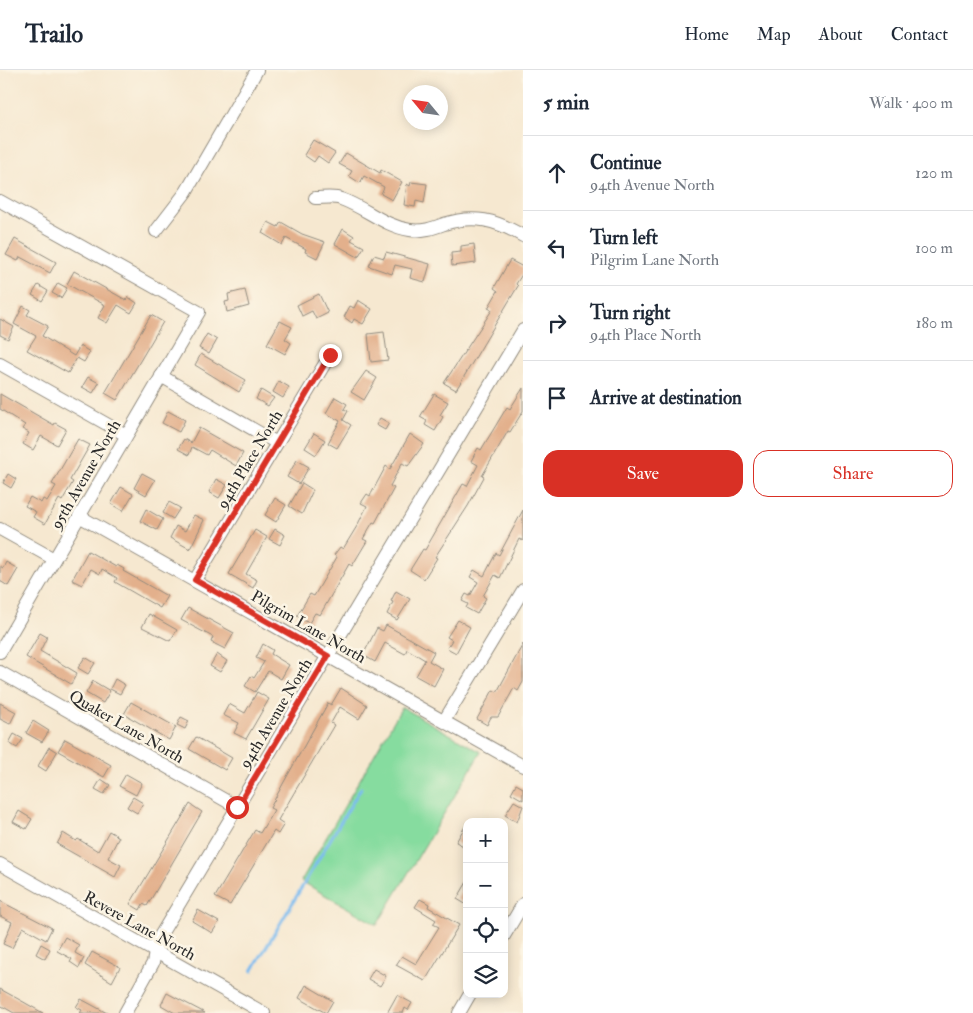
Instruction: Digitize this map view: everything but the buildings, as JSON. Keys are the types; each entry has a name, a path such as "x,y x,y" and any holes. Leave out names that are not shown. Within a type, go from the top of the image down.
{"street":[{"path":"156,230 186,192 257,70"},
{"path":"315,198 340,198 384,222 414,231 429,230 459,219 477,218 492,221 523,236"},
{"name":"95th Avenue North","path":"0,201 199,312 0,652"},
{"name":"94th Avenue North","path":"125,1013 153,963 157,941 523,330"},
{"name":"94th Place North","path":"195,580 330,355"},
{"path":"0,364 126,435"},
{"path":"161,376 277,443"},
{"name":"Pilgrim Lane North","path":"79,516 523,766"},
{"path":"0,529 54,559"},
{"path":"444,721 523,590"},
{"name":"Quaker Lane North","path":"0,672 237,807"},
{"name":"Revere Lane North","path":"0,864 264,1013"},
{"path":"508,929 523,904"},
{"path":"459,1013 468,998"}],"green space":[{"path":"402,707 481,752 377,925 301,881"}],"waterway":[{"path":"252,971 361,788"}],"route":[{"path":"237,807 328,656 195,580 330,355"}]}
